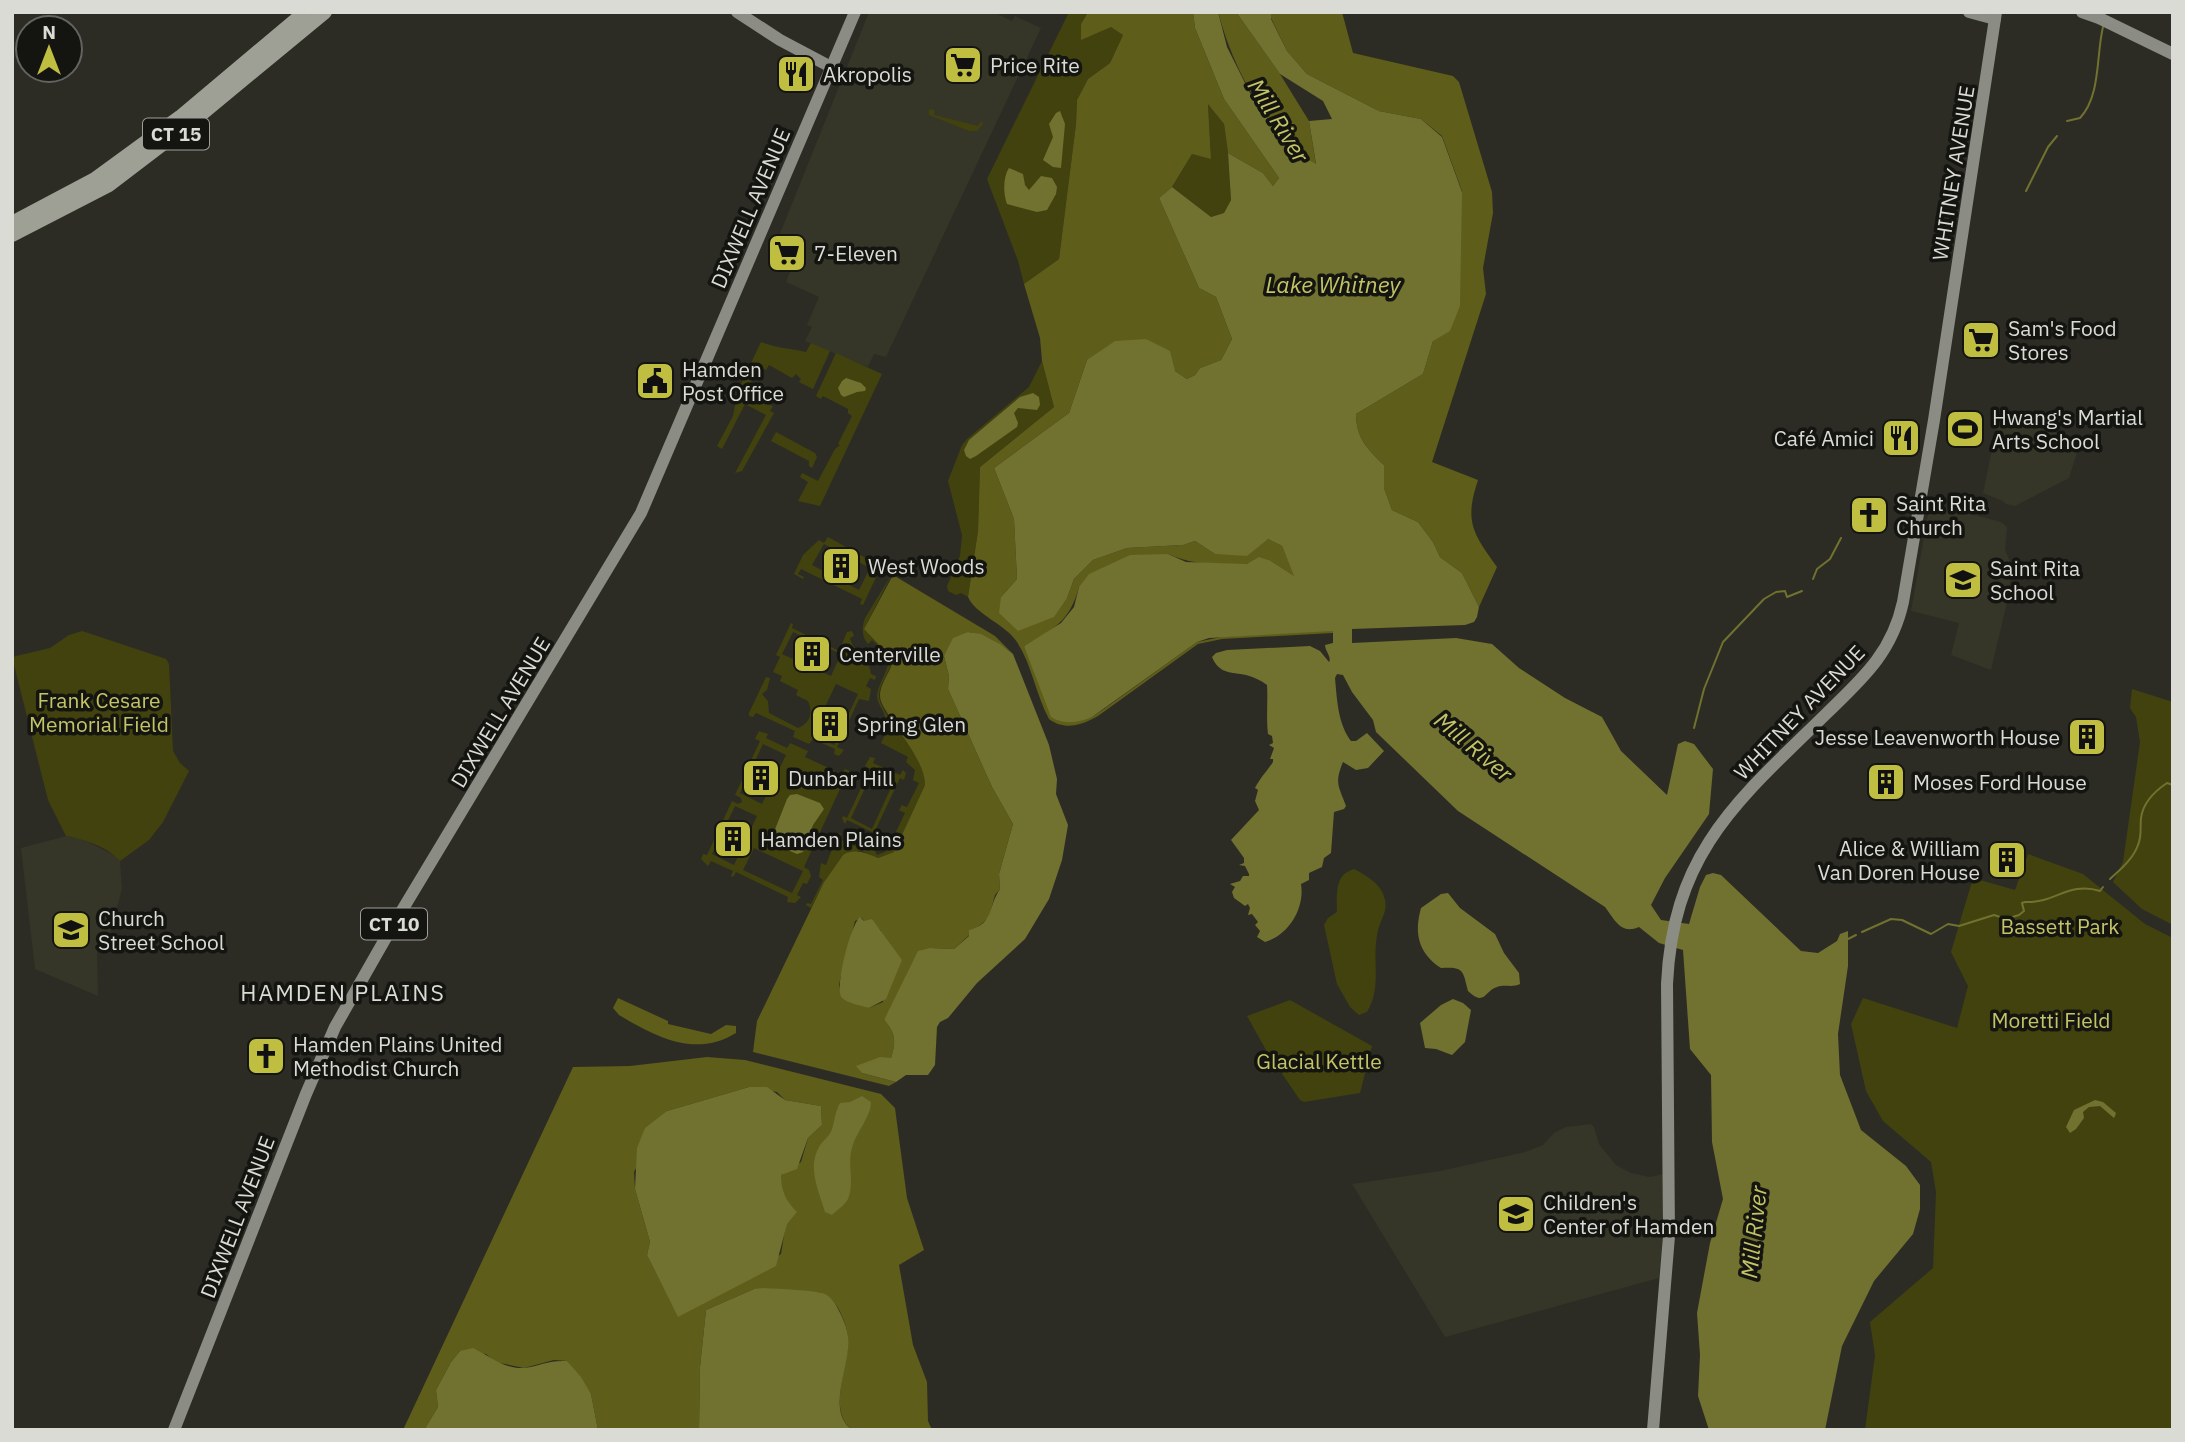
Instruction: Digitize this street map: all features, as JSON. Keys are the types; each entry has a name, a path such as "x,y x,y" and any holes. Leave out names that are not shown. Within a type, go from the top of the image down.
{"highway":[{"name":"CT 15","path":"12,222 95,179 180,117 305,12"},
{"name":"CT 15","path":"12,235 109,185 326,12"}],"main road":[{"path":"737,12 780,40 831,67"},
{"name":"DIXWELL AVENUE","path":"174,1430 301,1105 335,1027 380,946 641,513 855,12"},
{"path":"1969,12 1995,15"},
{"path":"2082,12 2173,54"},
{"name":"WHITNEY AVENUE","path":"1653,1430 1669,1236 1667,984 1669,949 1675,919 1690,876 1720,824 1755,784 1861,680 1883,653 1895,631 1934,420 1995,15"}],"shaded area":[{"path":"869,12 993,12 1012,21 1015,16 1041,28 886,357 874,354 868,367 805,341 812,327 807,325 819,297 786,282 800,246 777,241"},
{"path":"1088,12 1193,12 1195,28 1224,99 1279,178 1273,186 1263,173 1228,153 1224,124 1208,104 1211,159 1192,154 1172,187 1159,198 1199,288 1216,297 1232,339 1221,360 1200,368 1195,375 1187,379 1175,371 1087,360 1069,413 994,468 1014,519 1017,579 1001,597 1067,598 1074,579 1093,560 1127,548 1183,545 1195,541 1215,554 1268,539 1282,546 1295,577 1271,561 1219,565 1193,562 1168,554 1079,587 1065,617 1052,629 1024,646 1074,722 1092,717 1197,642 1221,637 1333,630 1333,633 1222,639 1198,644 1098,716 1067,726 1049,719 1017,642 977,609 968,597 978,531 980,467 1054,407 1042,361 1040,338 1024,284 1059,259 1077,100 1088,79 1110,63 1123,35 1111,27 1081,40 1081,24"},
{"path":"1218,12 1236,12 1280,74 1309,121 1316,165 1298,152 1282,135 1254,97 1242,77"},
{"path":"1271,12 1342,12 1353,53 1453,76 1459,82 1492,192 1493,213 1483,268 1486,294 1432,462 1478,480 1472,507 1473,526 1497,567 1479,607 1462,573 1440,557 1418,522 1392,510 1384,488 1384,465 1364,443 1358,430 1356,414 1423,374 1433,341 1462,191 1442,136 1421,119 1379,111 1307,74 1287,51 1271,18"},
{"name":"Saint Rita School","path":"1999,416 2081,440 2069,478 2015,506 1983,493"},
{"name":"Saint Rita School","path":"1930,503 2001,522 2007,527 2005,549 2011,565 2009,594 1991,670 1951,655 1959,623 1911,611"},
{"path":"893,575 995,636 1013,654 992,640 968,632 944,656 949,676 948,689 992,787 1013,824 999,874 1000,889 995,895 989,917 954,949 930,948 884,1020 894,1038 891,1058 862,1073 896,1082 889,1086 753,1052 757,1021 824,882 847,853 860,852 878,858 894,852 925,785 917,758 880,699 882,685 892,665 894,654 888,654 864,629","holes":["862,918 864,921 873,922 881,931 883,1002 869,1008 842,998 839,985 855,921"]},
{"name":"Church Street School","path":"66,836 82,839 116,856 120,861 122,889 106,948 97,951 98,996 35,969 21,848"},
{"path":"618,998 668,1021 668,1024 711,1034 726,1025 736,1026 736,1033 706,1044 676,1042 647,1031 619,1015 613,1008"},
{"path":"707,1057 745,1060 881,1094 895,1108 907,1198 924,1250 899,1265 913,1345 927,1382 928,1421 932,1430 853,1430 845,1422 841,1412 841,1388 848,1340 845,1323 836,1305 824,1294 817,1292 754,1289 706,1310 700,1367 699,1430 598,1430 591,1394 567,1361 554,1360 524,1368 495,1362 486,1354 460,1351 436,1390 438,1407 424,1430 403,1430 573,1067 630,1066","holes":["749,1087 777,1092 785,1100 821,1106 822,1125 808,1138 801,1162 781,1175 781,1190 789,1204 781,1254 678,1316 647,1255 650,1242 635,1189 634,1172 667,1111"]},
{"name":"Children's Center of Hamden","path":"1591,1124 1599,1144 1616,1165 1631,1173 1650,1177 1663,1174 1659,1278 1445,1337 1352,1184 1440,1171 1525,1152 1543,1145 1554,1133 1566,1127"}],"green space":[{"path":"1069,12 1088,12 1081,24 1112,27 1123,35 1110,63 1088,79 1077,100 1059,259 1024,284 987,179"},
{"path":"1208,103 1224,124 1231,200 1224,213 1211,217 1172,187 1192,154 1211,158"},
{"path":"929,109 934,110 934,115 978,126 981,121 983,124 977,131 969,131 929,115"},
{"path":"761,342 806,352 811,343 830,351 813,389 799,382 801,379 796,374 792,378 769,365 766,370 759,367 746,392 758,402 773,406 770,411 774,413 742,471 735,473 766,415 745,404 722,449 717,446 733,416 738,390"},
{"path":"836,353 882,374 820,506 798,501 808,482 800,477 802,473 818,481 835,449 840,445 838,444 852,416 848,409 823,396 821,399 816,396"},
{"path":"1042,361 1054,407 980,467 978,531 968,597 961,593 956,595 948,591 947,586 960,556 962,535 948,481 962,445 1029,387"},
{"path":"776,432 815,453 817,457 812,468 809,461 771,441"},
{"path":"828,537 878,567 878,573 863,605 860,604 862,599 801,569 798,574 804,577 803,579 794,574 803,555 819,540 824,543","holes":["824,544 870,568 859,590 812,565"]},
{"path":"892,574 864,629 894,654 893,660 893,655 878,654 881,648 872,640 868,644 863,631 865,618"},
{"path":"791,623 792,628 839,651 847,632 852,631 854,636 850,638 854,648 868,664 871,674 876,676 875,680 870,678 866,686 871,689 869,701 859,699 837,747 844,750 839,756 834,754 835,749 813,739 809,744 793,737 795,731 756,713 753,717 749,716 766,677 770,678 767,690 762,694 768,701 769,713 798,728 810,717 808,701 796,695 798,690 780,681 782,676 773,672 780,657 776,655","holes":["793,632 841,654 831,676 782,654","836,684 858,694 834,745 812,734"]},
{"name":"Frank Cesare Memorial Field","path":"82,631 166,659 169,664 173,751 189,771 163,822 149,840 120,861 95,844 66,836 48,800 12,657 50,648 69,635"},
{"path":"888,662 892,662 880,689 880,701 920,763 925,785 894,852 878,858 861,851 843,855 824,882 811,908 806,905 811,904 823,880 819,877 821,863 826,865 832,849 829,846 835,834 841,833 839,839 867,851 870,846 874,848 877,855 887,851 884,844 888,836 893,838 905,813 899,810 902,805 907,807 919,783 913,780 915,770 906,762 908,757 881,743 890,725 885,722 877,695"},
{"name":"Bassett Park","path":"2132,689 2173,702 2173,925 2142,909 2113,882 2123,862 2140,742 2136,717 2130,708"},
{"path":"759,731 768,734 766,738 787,748 790,743 808,751 805,757 835,771 832,776 837,779 845,769 853,773 851,778 846,776 804,867 809,870 811,876 807,884 803,883 797,895 801,897 795,903 787,902 788,897 736,872 731,876 733,871 711,861 708,866 701,859 703,854 707,855 732,801 738,804 742,802 741,798 735,795 760,741 755,739","holes":["763,744 786,755 762,804 740,793","735,806 757,816 734,865 712,854","754,848 803,871 792,893 743,870"]},
{"path":"870,757 875,758 873,763 900,775 903,770 906,773 904,780 900,778 875,831 880,834 874,839 874,833 847,820 845,824 842,819 843,816 847,818 870,769 865,766","holes":["874,769 895,779 872,829 851,818"]},
{"name":"Moretti Field","path":"2028,854 2083,874 2145,924 2173,938 2173,1430 1865,1430 1875,1355 1870,1322 1933,1268 1936,1192 1931,1162 1883,1121 1866,1091 1851,1024 1863,998 1957,1028 1968,986 1951,952 1973,878 2015,890"},
{"path":"1354,869 1378,886 1386,905 1376,941 1376,982 1372,1002 1367,1012 1359,1015 1350,1007 1337,984 1324,925 1328,918 1337,912 1340,881"},
{"name":"Glacial Kettle","path":"1290,1000 1372,1046 1360,1093 1304,1102 1300,1100 1247,1016"}],"water":[{"name":"Lake Whitney","path":"1193,12 1218,12 1227,47 1250,93 1297,153 1316,164 1309,121 1332,119 1323,101 1280,74 1236,12 1271,12 1271,19 1287,51 1307,74 1379,111 1421,119 1442,137 1462,192 1460,306 1450,331 1433,341 1423,374 1356,414 1358,430 1364,443 1384,465 1384,488 1392,510 1418,522 1440,557 1462,573 1479,607 1477,617 1474,622 1465,625 1352,629 1352,643 1456,638 1492,644 1519,668 1565,698 1602,717 1621,751 1667,795 1678,744 1685,741 1694,744 1713,769 1709,814 1665,878 1651,905 1661,920 1689,924 1700,887 1706,875 1713,873 1721,875 1801,951 1818,953 1837,941 1840,934 1848,931 1848,966 1838,1034 1840,1075 1861,1130 1906,1166 1920,1185 1920,1209 1913,1234 1874,1281 1842,1346 1825,1430 1709,1430 1698,1396 1700,1355 1697,1313 1710,1243 1723,1199 1712,1142 1711,1075 1690,1049 1683,950 1659,943 1639,927 1623,928 1605,907 1458,811 1376,732 1373,720 1343,675 1337,674 1335,678 1341,719 1351,741 1356,741 1367,733 1384,751 1368,768 1356,770 1343,762 1338,780 1346,806 1334,812 1331,853 1324,858 1322,867 1309,873 1309,880 1301,884 1298,911 1288,927 1265,942 1257,937 1260,931 1255,925 1258,922 1252,914 1248,915 1248,904 1245,906 1234,898 1232,892 1235,887 1230,884 1249,874 1245,866 1239,865 1244,863 1244,858 1231,840 1259,810 1255,801 1258,790 1255,788 1273,762 1273,759 1270,759 1274,748 1269,745 1273,743 1272,736 1268,734 1267,728 1267,685 1252,677 1218,667 1212,657 1227,650 1310,646 1320,651 1329,662 1325,645 1333,643 1333,631 1209,638 1197,642 1092,717 1071,722 1051,717 1024,646 1061,623 1074,607 1079,587 1089,574 1130,555 1168,554 1186,562 1247,564 1259,557 1271,561 1294,576 1282,546 1268,539 1247,556 1215,554 1195,541 1183,545 1127,548 1093,560 1074,579 1067,598 1054,617 1018,631 999,613 1001,597 1017,579 1014,519 994,468 1069,413 1087,360 1115,341 1146,339 1170,351 1175,371 1187,379 1195,375 1200,368 1221,360 1232,339 1216,297 1199,288 1159,198 1172,187 1211,217 1224,213 1231,200 1228,153 1263,173 1273,186 1279,178 1224,99 1195,28"},
{"path":"1060,111 1065,124 1061,168 1053,167 1043,160 1053,137 1049,124"},
{"path":"1009,168 1023,174 1029,190 1041,176 1052,178 1057,187 1056,194 1047,210 1037,212 1007,204 1004,185"},
{"path":"846,378 861,383 866,388 865,391 844,397 841,395 838,388"},
{"path":"1033,393 1039,397 1040,405 1037,410 1018,408 1014,413 1017,427 976,456 970,459 966,456 964,450 969,440 1020,397"},
{"path":"968,632 981,634 1013,654 1049,745 1057,779 1056,794 1068,825 1062,860 1049,899 1025,939 977,983 948,1018 940,1022 937,1027 935,1065 928,1075 906,1075 896,1082 862,1073 856,1066 880,1057 891,1058 894,1038 884,1020 918,951 930,948 954,949 969,936 969,930 987,919 1000,889 999,874 1013,824 992,787 948,689 949,676 944,656 953,638"},
{"path":"797,794 820,803 824,809 813,825 803,852 797,854 776,845 772,837 787,799 790,795"},
{"path":"1448,893 1460,908 1495,934 1504,953 1519,973 1520,984 1497,987 1478,998 1468,991 1459,969 1441,968 1427,956 1418,934 1421,908 1441,894"},
{"path":"860,917 864,921 872,919 902,960 886,999 869,1008 844,1000 840,992 845,956 852,931"},
{"path":"1453,999 1471,1010 1465,1042 1452,1055 1425,1048 1420,1023 1441,1005"},
{"path":"749,1087 767,1087 785,1100 821,1106 822,1125 808,1138 797,1169 781,1175 785,1195 797,1212 787,1224 776,1266 678,1317 647,1255 650,1242 635,1189 637,1148 645,1128 667,1111"},
{"path":"862,1096 871,1102 852,1148 850,1193 845,1203 832,1215 825,1212 817,1188 814,1171 816,1155 820,1145 831,1132 840,1103"},
{"path":"2095,1100 2103,1102 2116,1113 2114,1118 2100,1106 2089,1107 2083,1112 2084,1118 2076,1129 2070,1133 2066,1127 2074,1110"},
{"path":"754,1289 820,1293 835,1304 848,1336 841,1387 841,1412 845,1422 853,1430 699,1430 700,1367 706,1310"},
{"path":"473,1348 516,1368 567,1361 591,1394 598,1430 424,1430 438,1407 436,1390 451,1362 460,1351"}],"waterway":[{"path":"2067,121 2080,118 2087,109 2095,87 2103,27"},
{"path":"2026,191 2048,147 2057,136"},
{"path":"1813,579 1817,569 1830,559 1841,538"},
{"path":"1694,728 1704,689 1723,642 1764,599 1776,592 1785,591 1787,597 1802,591"},
{"path":"2110,879 2136,850 2142,813 2147,802 2167,783 2173,785"},
{"path":"1862,932 1891,919 1902,920 1931,934 1948,924 1959,926 1994,915 2006,919 2019,915 2024,911 2022,903 2025,902 2045,900 2079,889 2100,891 2103,887"},
{"path":"1848,939 1856,935"}],"place":[{"name":"Price Rite","path":"963,65"},
{"name":"Akropolis","path":"796,74"},
{"name":"7-Eleven","path":"787,253"},
{"name":"Sam's Food Stores","path":"1981,340"},
{"name":"Hamden Post Office","path":"655,381"},
{"name":"Hwang's Martial Arts School","path":"1965,429"},
{"name":"Café Amici","path":"1901,438"},
{"name":"Saint Rita Church","path":"1869,515"},
{"name":"West Woods","path":"841,566"},
{"name":"Saint Rita School","path":"1963,580"},
{"name":"Centerville","path":"812,654"},
{"name":"Spring Glen","path":"830,724"},
{"name":"Jesse Leavenworth House","path":"2087,737"},
{"name":"Dunbar Hill","path":"761,778"},
{"name":"Moses Ford House","path":"1886,782"},
{"name":"Hamden Plains","path":"733,839"},
{"name":"Alice & William Van Doren House","path":"2007,860"},
{"name":"Church Street School","path":"71,930"},
{"name":"Hamden Plains United Methodist Church","path":"266,1056"},
{"name":"Children's Center of Hamden","path":"1516,1214"}],"district":[{"name":"HAMDEN PLAINS","path":"343,992"}],"water label":[{"name":"Mill River","path":"1279,120"},
{"name":"Mill River","path":"1474,746"},
{"name":"Mill River","path":"1753,1232"}]}
